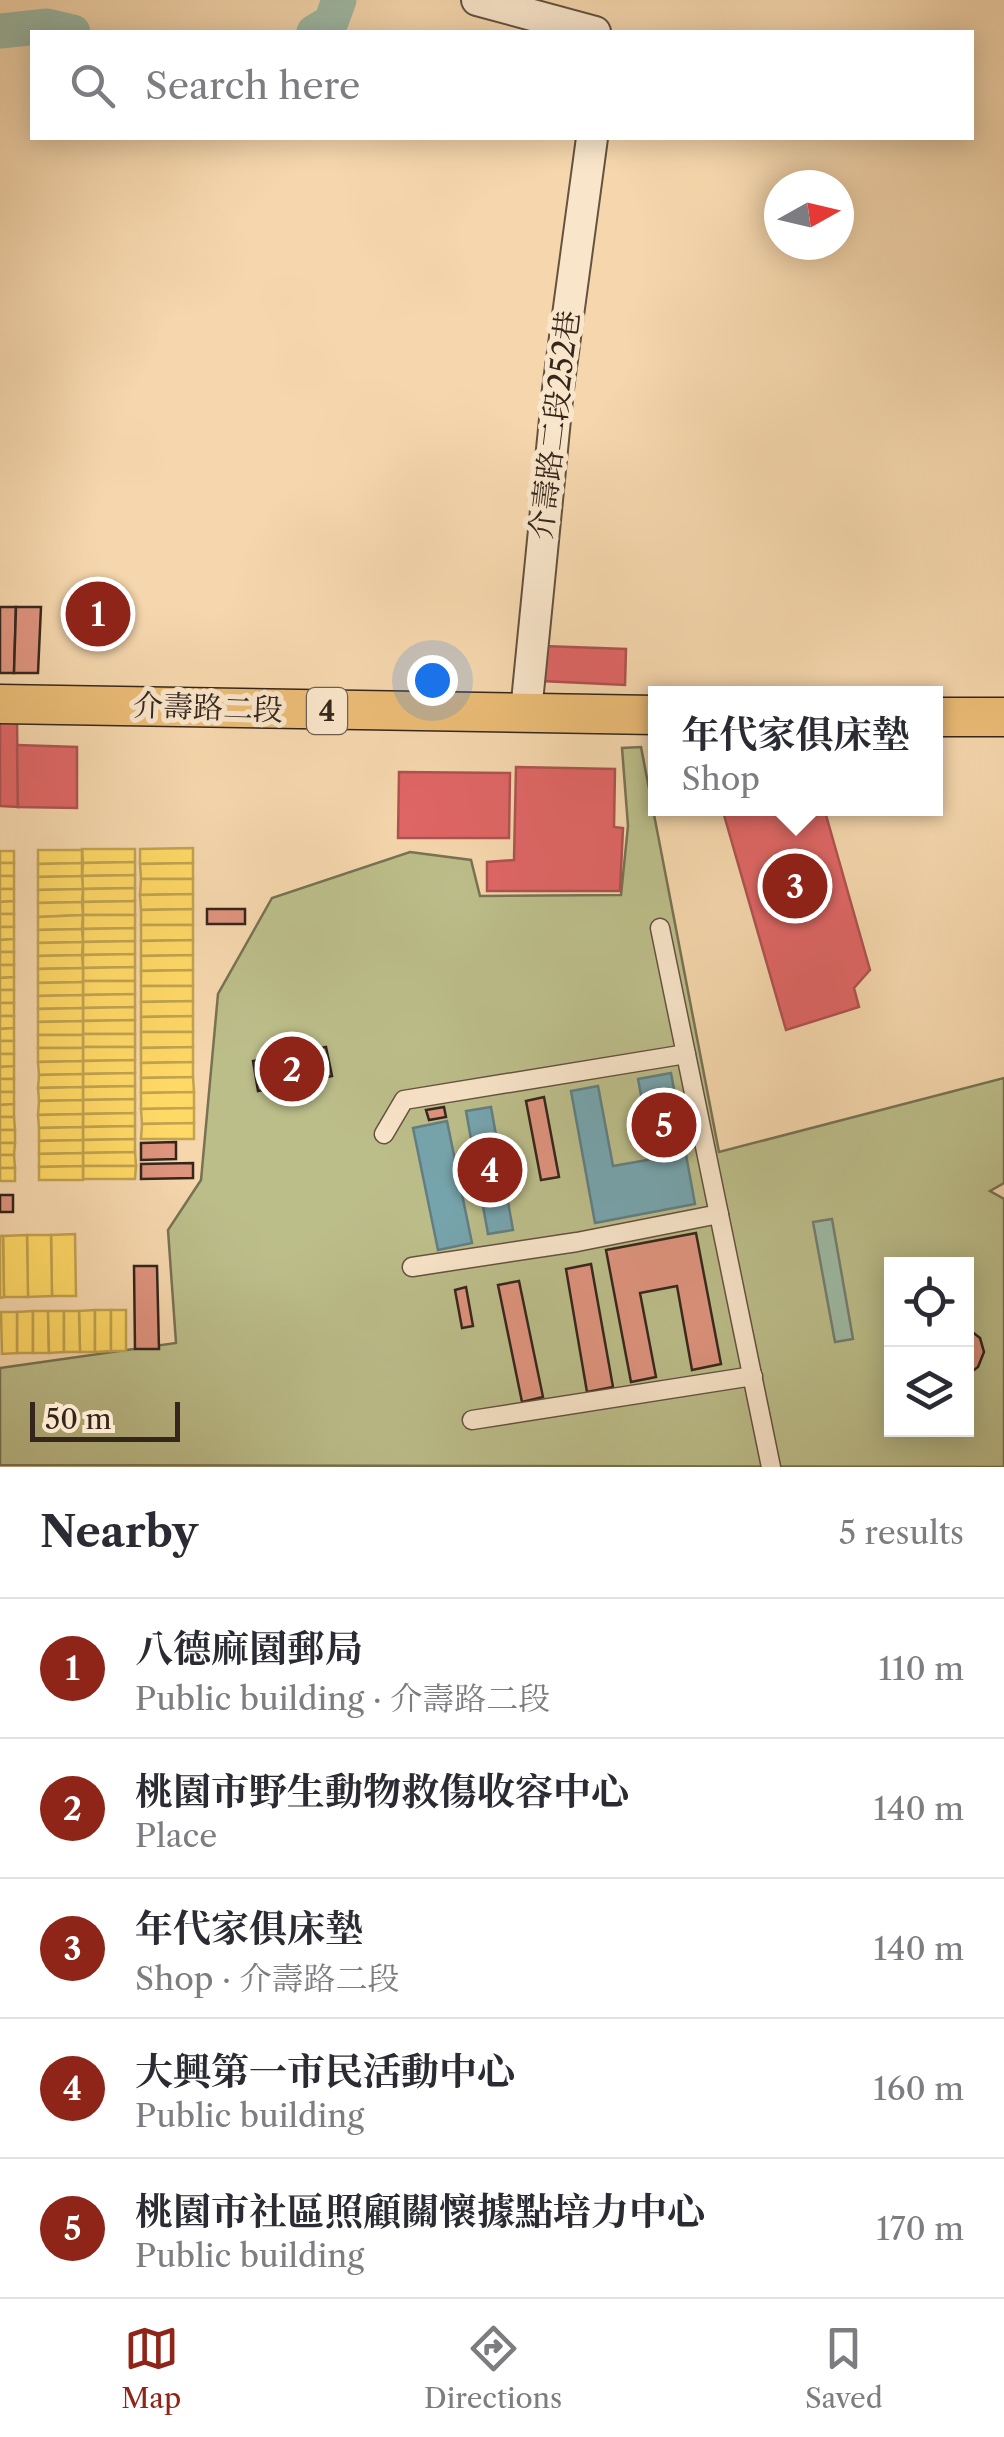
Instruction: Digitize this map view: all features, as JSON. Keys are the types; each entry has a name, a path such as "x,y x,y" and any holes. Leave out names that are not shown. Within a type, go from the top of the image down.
{"main road":[{"name":"介壽路二段","path":"0,704 648,715"},
{"path":"943,717 1004,718"}],"street":[{"path":"477,0 588,30"},
{"name":"介壽路二段252巷","path":"526,712 558,390 592,140"},
{"path":"660,928 771,1467"},
{"path":"384,1134 404,1100 686,1054"},
{"path":"412,1267 577,1242 720,1214"},
{"path":"472,1420 752,1376"}],"green space":[{"path":"641,747 648,783 648,816 654,816 719,1152 1004,1078 1004,1183 990,1191 1004,1199 1004,1467 0,1465 0,1368 176,1343 168,1230 201,1180 218,994 272,898 410,852 471,860 480,896 621,895 628,826 622,748"}],"shaded area":[{"path":"832,1219 853,1339 835,1342 813,1222"}],"building: Homes":[{"path":"193,848 193,863 140,864 140,849"},
{"path":"82,849 135,849 135,862 83,863"},
{"path":"38,850 82,850 82,863 38,864"},
{"path":"0,851 14,851 14,863 0,863"},
{"path":"135,862 135,875 82,876 83,863"},
{"path":"0,863 14,863 14,876 0,876"},
{"path":"82,863 82,876 38,877 38,864"},
{"path":"193,863 193,879 141,879 140,864"},
{"path":"135,875 135,888 83,889 82,876"},
{"path":"0,876 14,876 14,889 0,889"},
{"path":"82,876 83,889 38,890 38,877"},
{"path":"141,879 193,879 193,894 140,895"},
{"path":"135,888 135,901 83,902 83,889"},
{"path":"0,889 14,889 14,901 0,902"},
{"path":"83,889 82,902 38,903 38,890"},
{"path":"193,894 193,909 141,910 140,895"},
{"path":"14,901 14,914 0,914 0,902"},
{"path":"135,901 135,915 83,915 83,902"},
{"path":"82,902 83,915 38,917 38,903"},
{"path":"193,909 193,925 141,925 141,910"},
{"path":"0,914 14,914 14,927 0,927"},
{"path":"83,915 82,929 38,930 38,917"},
{"path":"83,915 135,915 135,928 83,929"},
{"path":"141,925 193,925 193,940 141,941"},
{"path":"0,927 14,927 14,939 0,940"},
{"path":"135,928 135,941 83,942 83,929"},
{"path":"82,929 83,942 38,943 38,930"},
{"path":"14,939 14,952 0,952 0,940"},
{"path":"193,940 193,955 141,956 141,941"},
{"path":"135,941 135,954 83,955 83,942"},
{"path":"83,942 82,955 38,956 38,943"},
{"path":"0,952 14,952 14,965 0,965"},
{"path":"135,954 135,967 83,968 83,955"},
{"path":"82,955 83,968 38,969 38,956"},
{"path":"193,955 193,970 141,971 141,956"},
{"path":"0,965 14,965 14,977 0,978"},
{"path":"135,967 135,981 83,981 83,968"},
{"path":"83,968 83,982 38,983 38,969"},
{"path":"193,970 193,986 141,986 141,971"},
{"path":"14,977 14,990 0,990 0,978"},
{"path":"83,981 135,981 135,994 83,995"},
{"path":"83,982 83,995 38,996 38,983"},
{"path":"141,986 193,986 193,1001 141,1002"},
{"path":"0,990 14,990 14,1003 0,1003"},
{"path":"135,994 135,1007 83,1008 83,995"},
{"path":"83,995 83,1008 38,1009 38,996"},
{"path":"193,1001 193,1016 141,1017 141,1002"},
{"path":"0,1003 14,1003 14,1016 0,1016"},
{"path":"135,1007 135,1020 83,1021 83,1008"},
{"path":"83,1008 83,1021 38,1022 38,1009"},
{"path":"0,1016 14,1016 14,1028 0,1029"},
{"path":"193,1016 193,1032 141,1032 141,1017"},
{"path":"135,1020 135,1034 83,1034 83,1021"},
{"path":"83,1021 83,1035 38,1035 38,1022"},
{"path":"14,1028 14,1041 0,1041 0,1029"},
{"path":"141,1032 193,1032 193,1047 141,1048"},
{"path":"83,1034 135,1034 135,1047 83,1047"},
{"path":"38,1035 83,1035 83,1048 38,1048"},
{"path":"0,1041 14,1041 14,1054 0,1054"},
{"path":"83,1047 135,1047 135,1060 83,1061"},
{"path":"193,1047 193,1062 141,1063 141,1048"},
{"path":"38,1048 83,1048 83,1061 38,1062"},
{"path":"0,1054 14,1054 14,1066 0,1067"},
{"path":"135,1060 135,1073 83,1074 83,1061"},
{"path":"83,1061 83,1074 39,1075 38,1062"},
{"path":"193,1062 193,1077 141,1078 141,1063"},
{"path":"14,1066 14,1079 0,1079 0,1067"},
{"path":"135,1073 135,1086 83,1087 83,1074"},
{"path":"83,1074 83,1087 38,1088 39,1075"},
{"path":"193,1077 194,1092 141,1093 141,1078"},
{"path":"0,1079 14,1079 14,1092 0,1092"},
{"path":"135,1086 135,1099 83,1100 83,1087"},
{"path":"83,1087 83,1100 39,1101 38,1088"},
{"path":"0,1092 14,1092 14,1104 0,1105"},
{"path":"194,1092 194,1108 141,1109 141,1093"},
{"path":"135,1099 135,1113 83,1114 83,1100"},
{"path":"83,1100 83,1114 38,1115 39,1101"},
{"path":"14,1104 14,1117 0,1117 0,1105"},
{"path":"194,1108 194,1123 142,1124 141,1109"},
{"path":"135,1113 135,1126 83,1127 83,1114"},
{"path":"83,1114 83,1127 39,1128 38,1115"},
{"path":"0,1117 14,1117 15,1130 0,1130"},
{"path":"194,1123 194,1139 141,1139 142,1124"},
{"path":"135,1126 135,1139 83,1140 83,1127"},
{"path":"83,1127 83,1140 39,1141 39,1128"},
{"path":"0,1130 15,1130 15,1143 0,1143"},
{"path":"135,1139 135,1152 83,1153 83,1140"},
{"path":"83,1140 83,1153 39,1154 39,1141"},
{"path":"0,1143 15,1143 14,1155 0,1155"},
{"path":"135,1152 136,1166 83,1166 83,1153"},
{"path":"83,1153 83,1166 39,1167 39,1154"},
{"path":"0,1155 14,1155 15,1168 0,1168"},
{"path":"83,1166 136,1166 135,1179 83,1179"},
{"path":"83,1166 83,1180 39,1180 39,1167"},
{"path":"0,1168 15,1168 15,1181 0,1181"},
{"path":"75,1234 76,1296 52,1296 51,1235"},
{"path":"27,1235 51,1235 52,1296 28,1297"},
{"path":"27,1235 28,1297 4,1297 3,1236"},
{"path":"0,1236 4,1297 0,1298"},
{"path":"95,1310 95,1352 80,1352 79,1311"},
{"path":"95,1310 111,1310 111,1351 95,1352"},
{"path":"111,1310 126,1310 126,1351 111,1351"},
{"path":"33,1311 33,1353 17,1353 17,1312"},
{"path":"33,1311 48,1311 49,1353 33,1353"},
{"path":"48,1311 64,1311 64,1352 49,1353"},
{"path":"64,1311 79,1311 80,1352 64,1352"},
{"path":"1,1312 17,1312 17,1353 2,1354"}],"building: Shops":[{"path":"543,646 626,649 625,685 542,681"},
{"path":"0,719 17,719 18,807 0,806"},
{"path":"17,745 77,747 77,808 18,807"},
{"path":"516,767 615,769 614,827 623,828 620,891 487,891 487,862 514,860"},
{"path":"399,772 510,773 509,838 398,838"},
{"path":"724,816 826,816 870,970 854,988 859,1007 786,1030"}],"building: Public":[{"path":"671,1073 695,1204 595,1223 571,1091 598,1086 613,1166 653,1159 638,1079"},
{"path":"491,1107 513,1230 488,1234 466,1111"},
{"path":"447,1121 472,1243 438,1250 413,1128"}],"building: Other":[{"path":"0,607 16,607 14,673 0,673"},
{"path":"16,607 41,607 38,673 14,673"},
{"path":"207,909 245,909 245,924 207,924"},
{"path":"326,1047 332,1076 258,1091 253,1061"},
{"path":"544,1097 559,1177 541,1180 526,1101"},
{"path":"444,1107 446,1117 429,1120 426,1110"},
{"path":"176,1142 176,1159 141,1160 141,1143"},
{"path":"193,1163 193,1178 141,1179 141,1164"},
{"path":"0,1195 13,1195 13,1212 0,1212"},
{"path":"696,1233 721,1364 692,1370 677,1286 640,1293 656,1377 631,1382 606,1250"},
{"path":"591,1264 613,1387 587,1392 566,1269"},
{"path":"134,1266 157,1266 159,1349 135,1349"},
{"path":"519,1281 543,1397 522,1402 498,1285"},
{"path":"466,1287 473,1326 462,1328 455,1290"},
{"path":"974,1333 980,1338 984,1352 974,1370"}],"waterway":[{"path":"317,30 331,22 339,0"},
{"path":"0,31 47,26 64,30"}],"place":[{"name":"八德麻園郵局","path":"98,614"},
{"name":"年代家俱床墊","path":"795,886"},
{"name":"桃園市野生動物救傷收容中心","path":"292,1069"},
{"name":"桃園市社區照顧關懷據點培力中心","path":"664,1125"},
{"name":"大興第一市民活動中心","path":"490,1170"}]}
